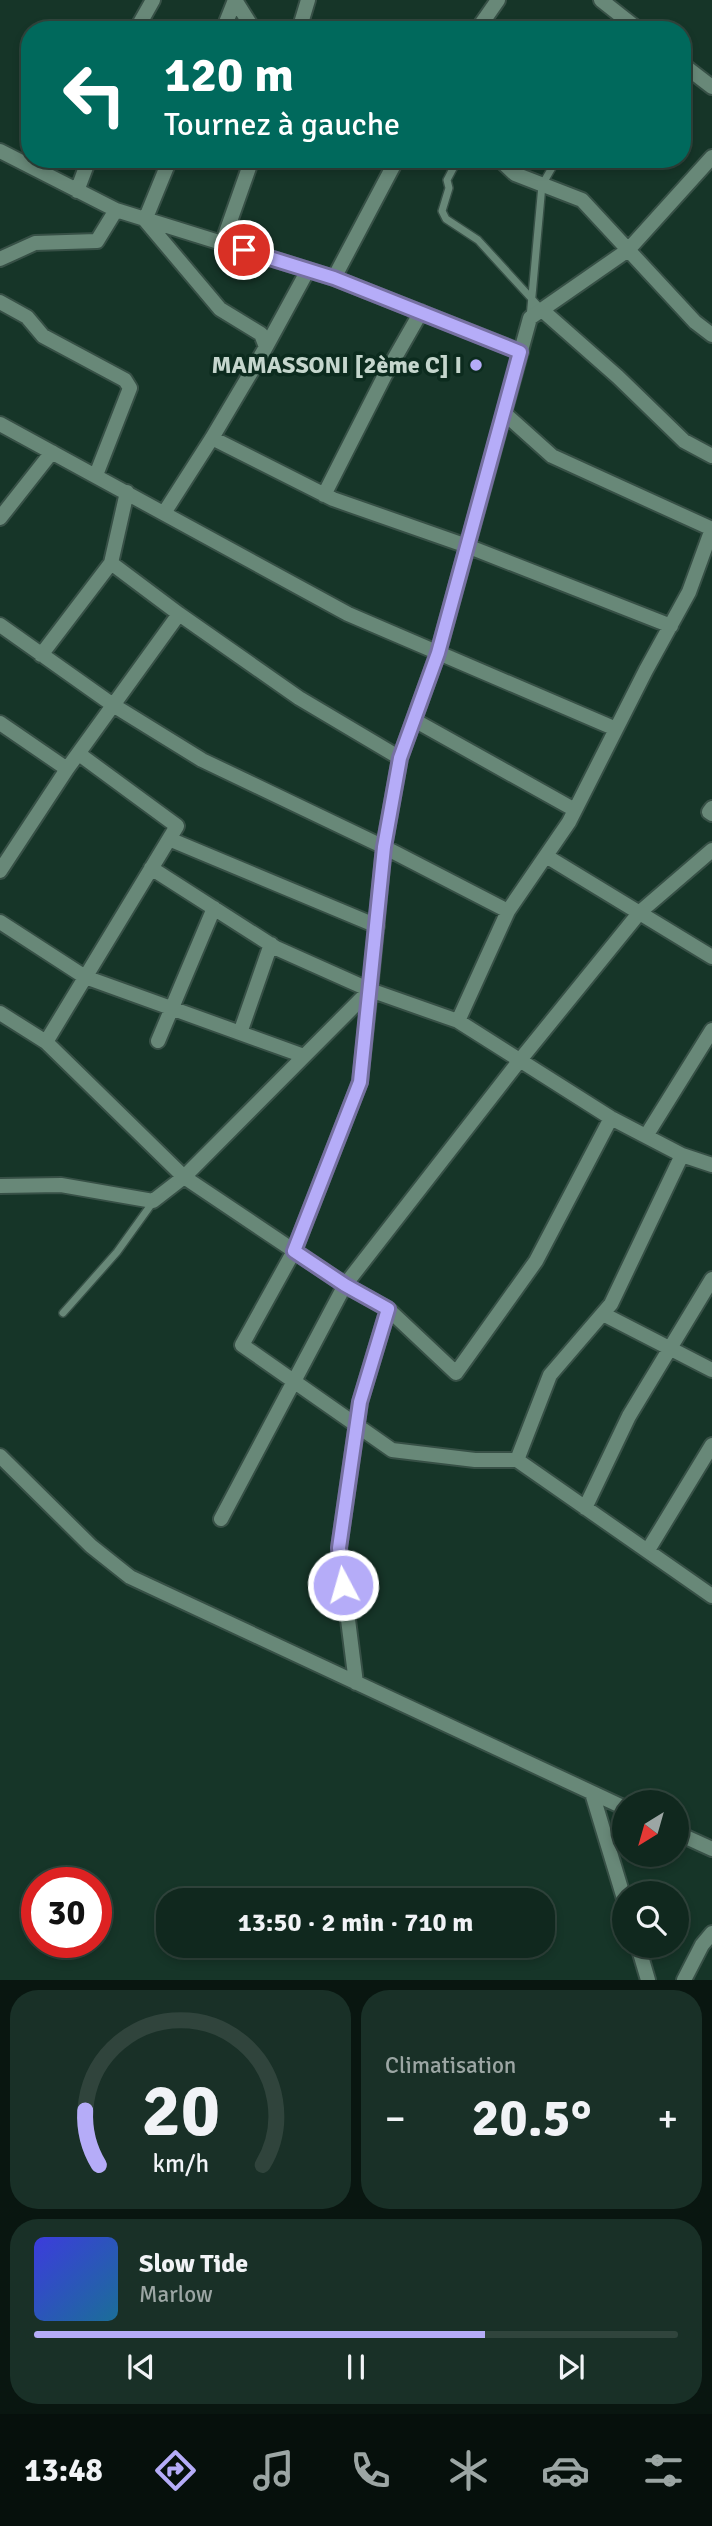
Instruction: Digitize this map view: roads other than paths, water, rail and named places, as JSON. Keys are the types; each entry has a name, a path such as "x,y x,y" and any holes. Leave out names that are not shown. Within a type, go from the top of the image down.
{"street":[{"path":"141,21 153,0"},
{"path":"227,21 235,0"},
{"path":"235,0 247,21"},
{"path":"303,21 308,0"},
{"path":"483,21 498,0"},
{"path":"601,0 628,21"},
{"path":"691,71 712,87"},
{"path":"0,151 21,162"},
{"path":"712,158 628,250 535,309 520,352 438,653 400,758 384,847 360,1082 294,1251 242,1345 392,1450 475,1460 517,1460 712,1596"},
{"path":"33,168 116,211 334,278 520,352"},
{"path":"77,191 86,168"},
{"path":"145,220 166,168"},
{"path":"222,244 250,168"},
{"path":"334,278 392,168"},
{"path":"509,168 515,174 582,200 695,321 712,335"},
{"path":"0,259 35,243 97,241 116,211"},
{"path":"145,220 220,309 261,334 265,347"},
{"path":"164,513 212,439 308,270"},
{"path":"0,302 27,317 43,336 125,380 130,388 96,475"},
{"path":"535,309 618,377 684,441 712,456"},
{"path":"324,495 385,375 421,313"},
{"path":"458,1021 508,911 575,810 671,625 706,566 712,529 552,456 504,413"},
{"path":"0,424 348,614 616,729"},
{"path":"212,439 324,495 467,546 671,625"},
{"path":"0,518 52,452"},
{"path":"41,655 111,563 127,492"},
{"path":"111,563 299,698 400,758"},
{"path":"0,871 67,769 179,614"},
{"path":"0,625 113,705 202,760 384,847 508,911"},
{"path":"414,720 575,810"},
{"path":"0,723 67,769"},
{"path":"46,1042 177,826 79,754"},
{"path":"712,808 709,812 712,814"},
{"path":"169,839 377,926"},
{"path":"221,1519 345,1285 520,1060 640,912 712,850"},
{"path":"546,856 712,957"},
{"path":"151,868 271,944 370,990 458,1021 611,1118 682,1155 712,1165"},
{"path":"158,1041 214,908"},
{"path":"0,922 85,977 304,1056"},
{"path":"240,1033 271,944"},
{"path":"0,1186 61,1185 153,1201 184,1177 370,990"},
{"path":"0,1013 46,1042 184,1177 345,1285 388,1309 456,1373 537,1261 611,1118"},
{"path":"646,1136 712,1030"},
{"path":"517,1460 550,1375 611,1304 682,1155"},
{"path":"585,1508 629,1416 712,1279"},
{"path":"356,1683 339,1548 360,1402 388,1309"},
{"path":"603,1314 712,1370"},
{"path":"648,1550 712,1445"},
{"path":"0,1455 82,1538 130,1577 612,1802"},
{"path":"592,1793 619,1881"},
{"path":"690,1839 712,1849"},
{"path":"684,1980 702,1945 712,1933"},
{"path":"642,1958 648,1980"}],"lane":[{"path":"453,168 447,180 449,188 442,211 446,219 478,240 535,309"},
{"path":"535,309 542,185 552,168"},
{"path":"63,1313 117,1252 153,1201"}],"place":[{"name":"MAMASSONI [2ème C] I","path":"476,365"}]}
